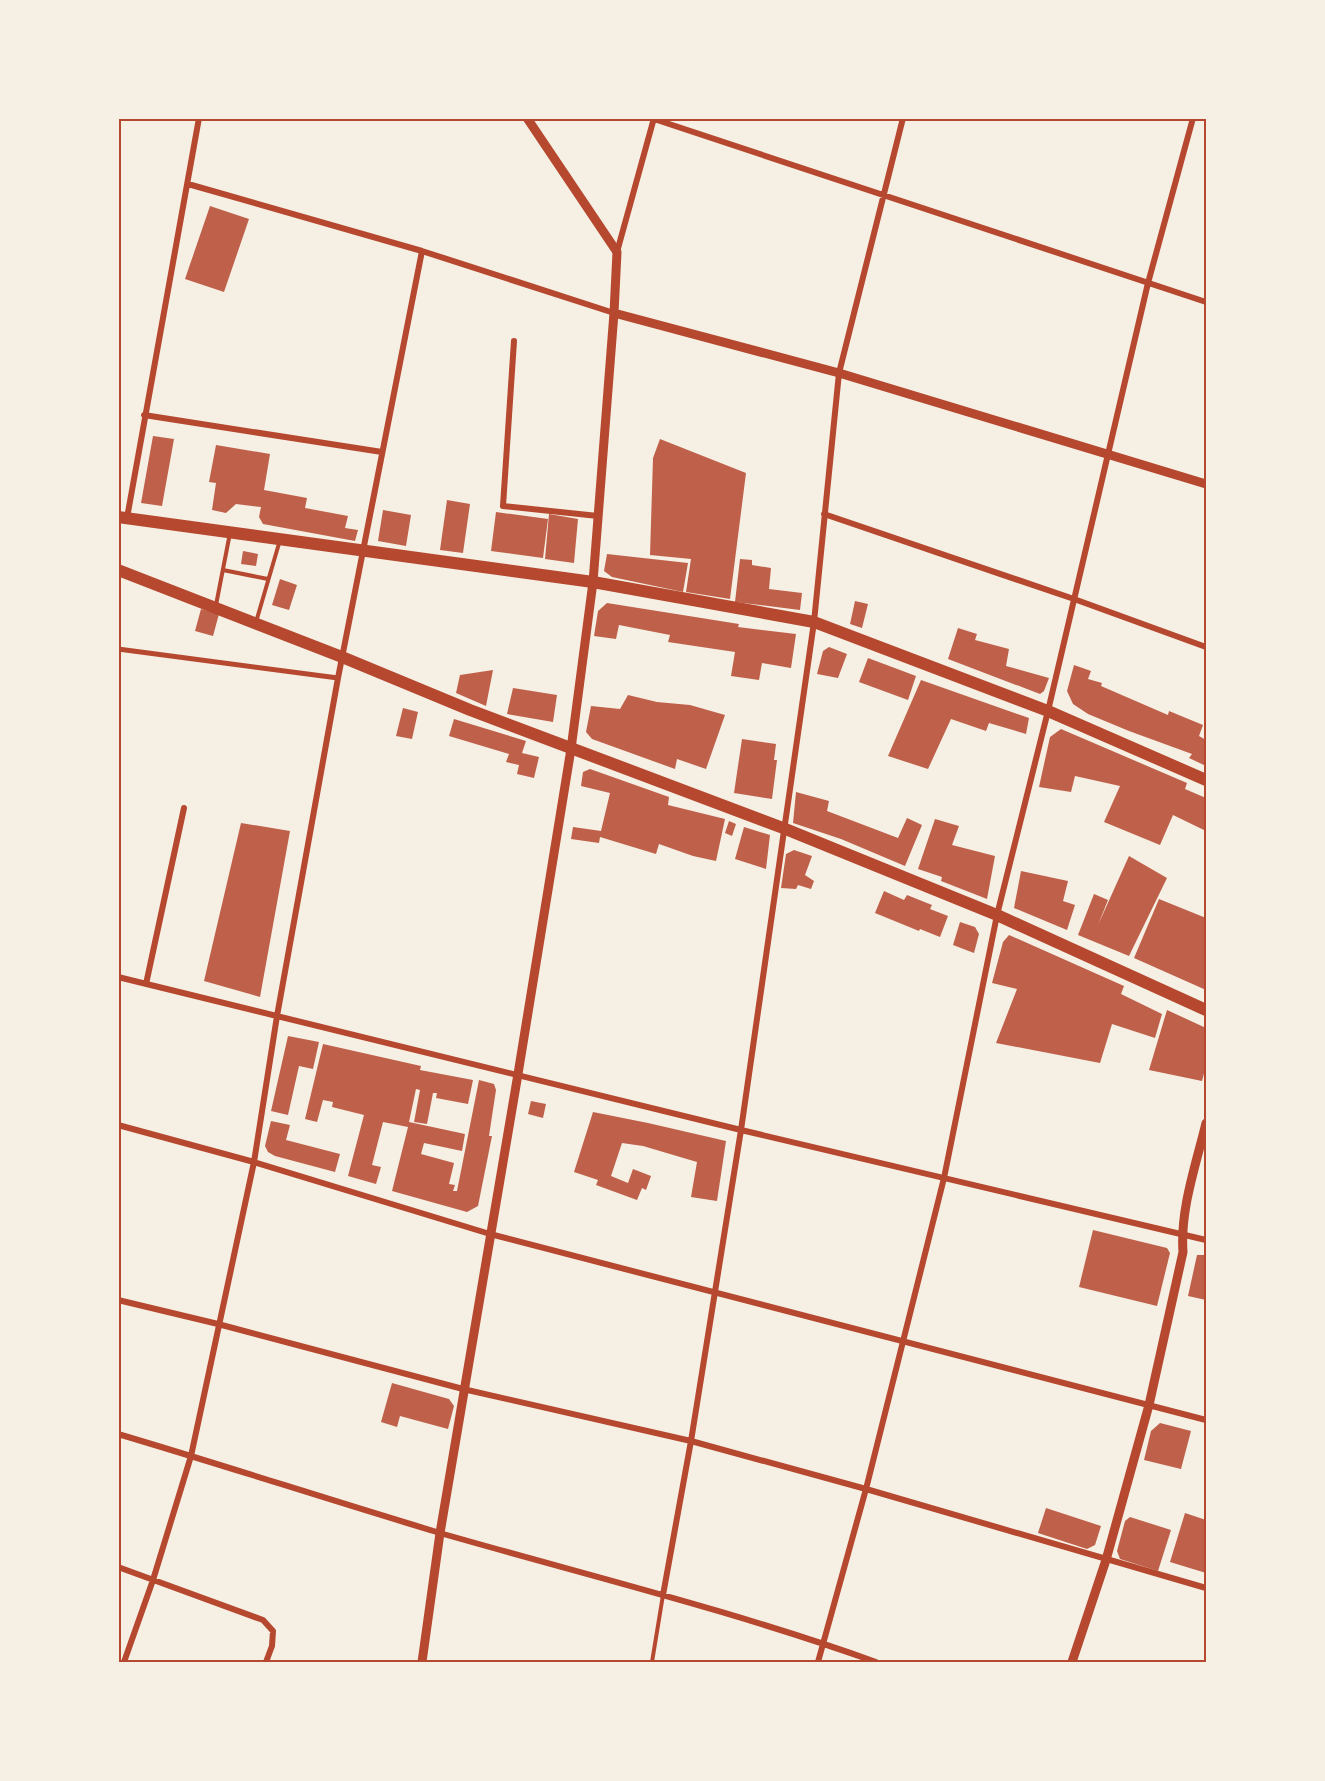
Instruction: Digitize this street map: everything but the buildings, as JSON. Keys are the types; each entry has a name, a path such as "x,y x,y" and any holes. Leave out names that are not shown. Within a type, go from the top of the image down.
{"main road":[{"path":"122,518 592,582 814,622 1048,711 1206,780"},
{"path":"118,570 571,749 783,828 997,915 1206,1010"}],"street":[{"path":"122,518 144,415 199,118"},
{"path":"527,118 617,252"},
{"path":"663,1595 691,1441 741,1130 814,622 839,373 903,118"},
{"path":"818,1662 866,1489 944,1178 997,915 1048,711 1148,283 1193,118"},
{"path":"422,1662 440,1533 571,749 592,582 617,252 653,119 1206,302"},
{"path":"188,184 422,251 614,313 839,373 1206,483"},
{"path":"124,1662 153,1580 191,1456 254,1162 277,1016 338,678 422,251"},
{"path":"514,341 503,506 598,516"},
{"path":"144,415 382,452"},
{"path":"824,514 1074,599 1206,648"},
{"path":"118,649 338,678"},
{"path":"146,984 184,808"},
{"path":"118,977 741,1130 1206,1240"},
{"path":"1072,1662 1106,1560 1149,1406 1184,1252 1182,1235 1185,1213 1206,1123"},
{"path":"118,1125 254,1162 490,1234 1206,1420"},
{"path":"118,1300 464,1389 691,1441 866,1489 1206,1588"},
{"path":"118,1434 440,1533 663,1595 823,1643 876,1662"},
{"path":"118,1567 264,1620 273,1631 272,1647 266,1662"}],"lane":[{"path":"216,608 230,532"},
{"path":"256,623 280,540"},
{"path":"223,570 268,579"},
{"path":"652,1662 663,1595"}]}
